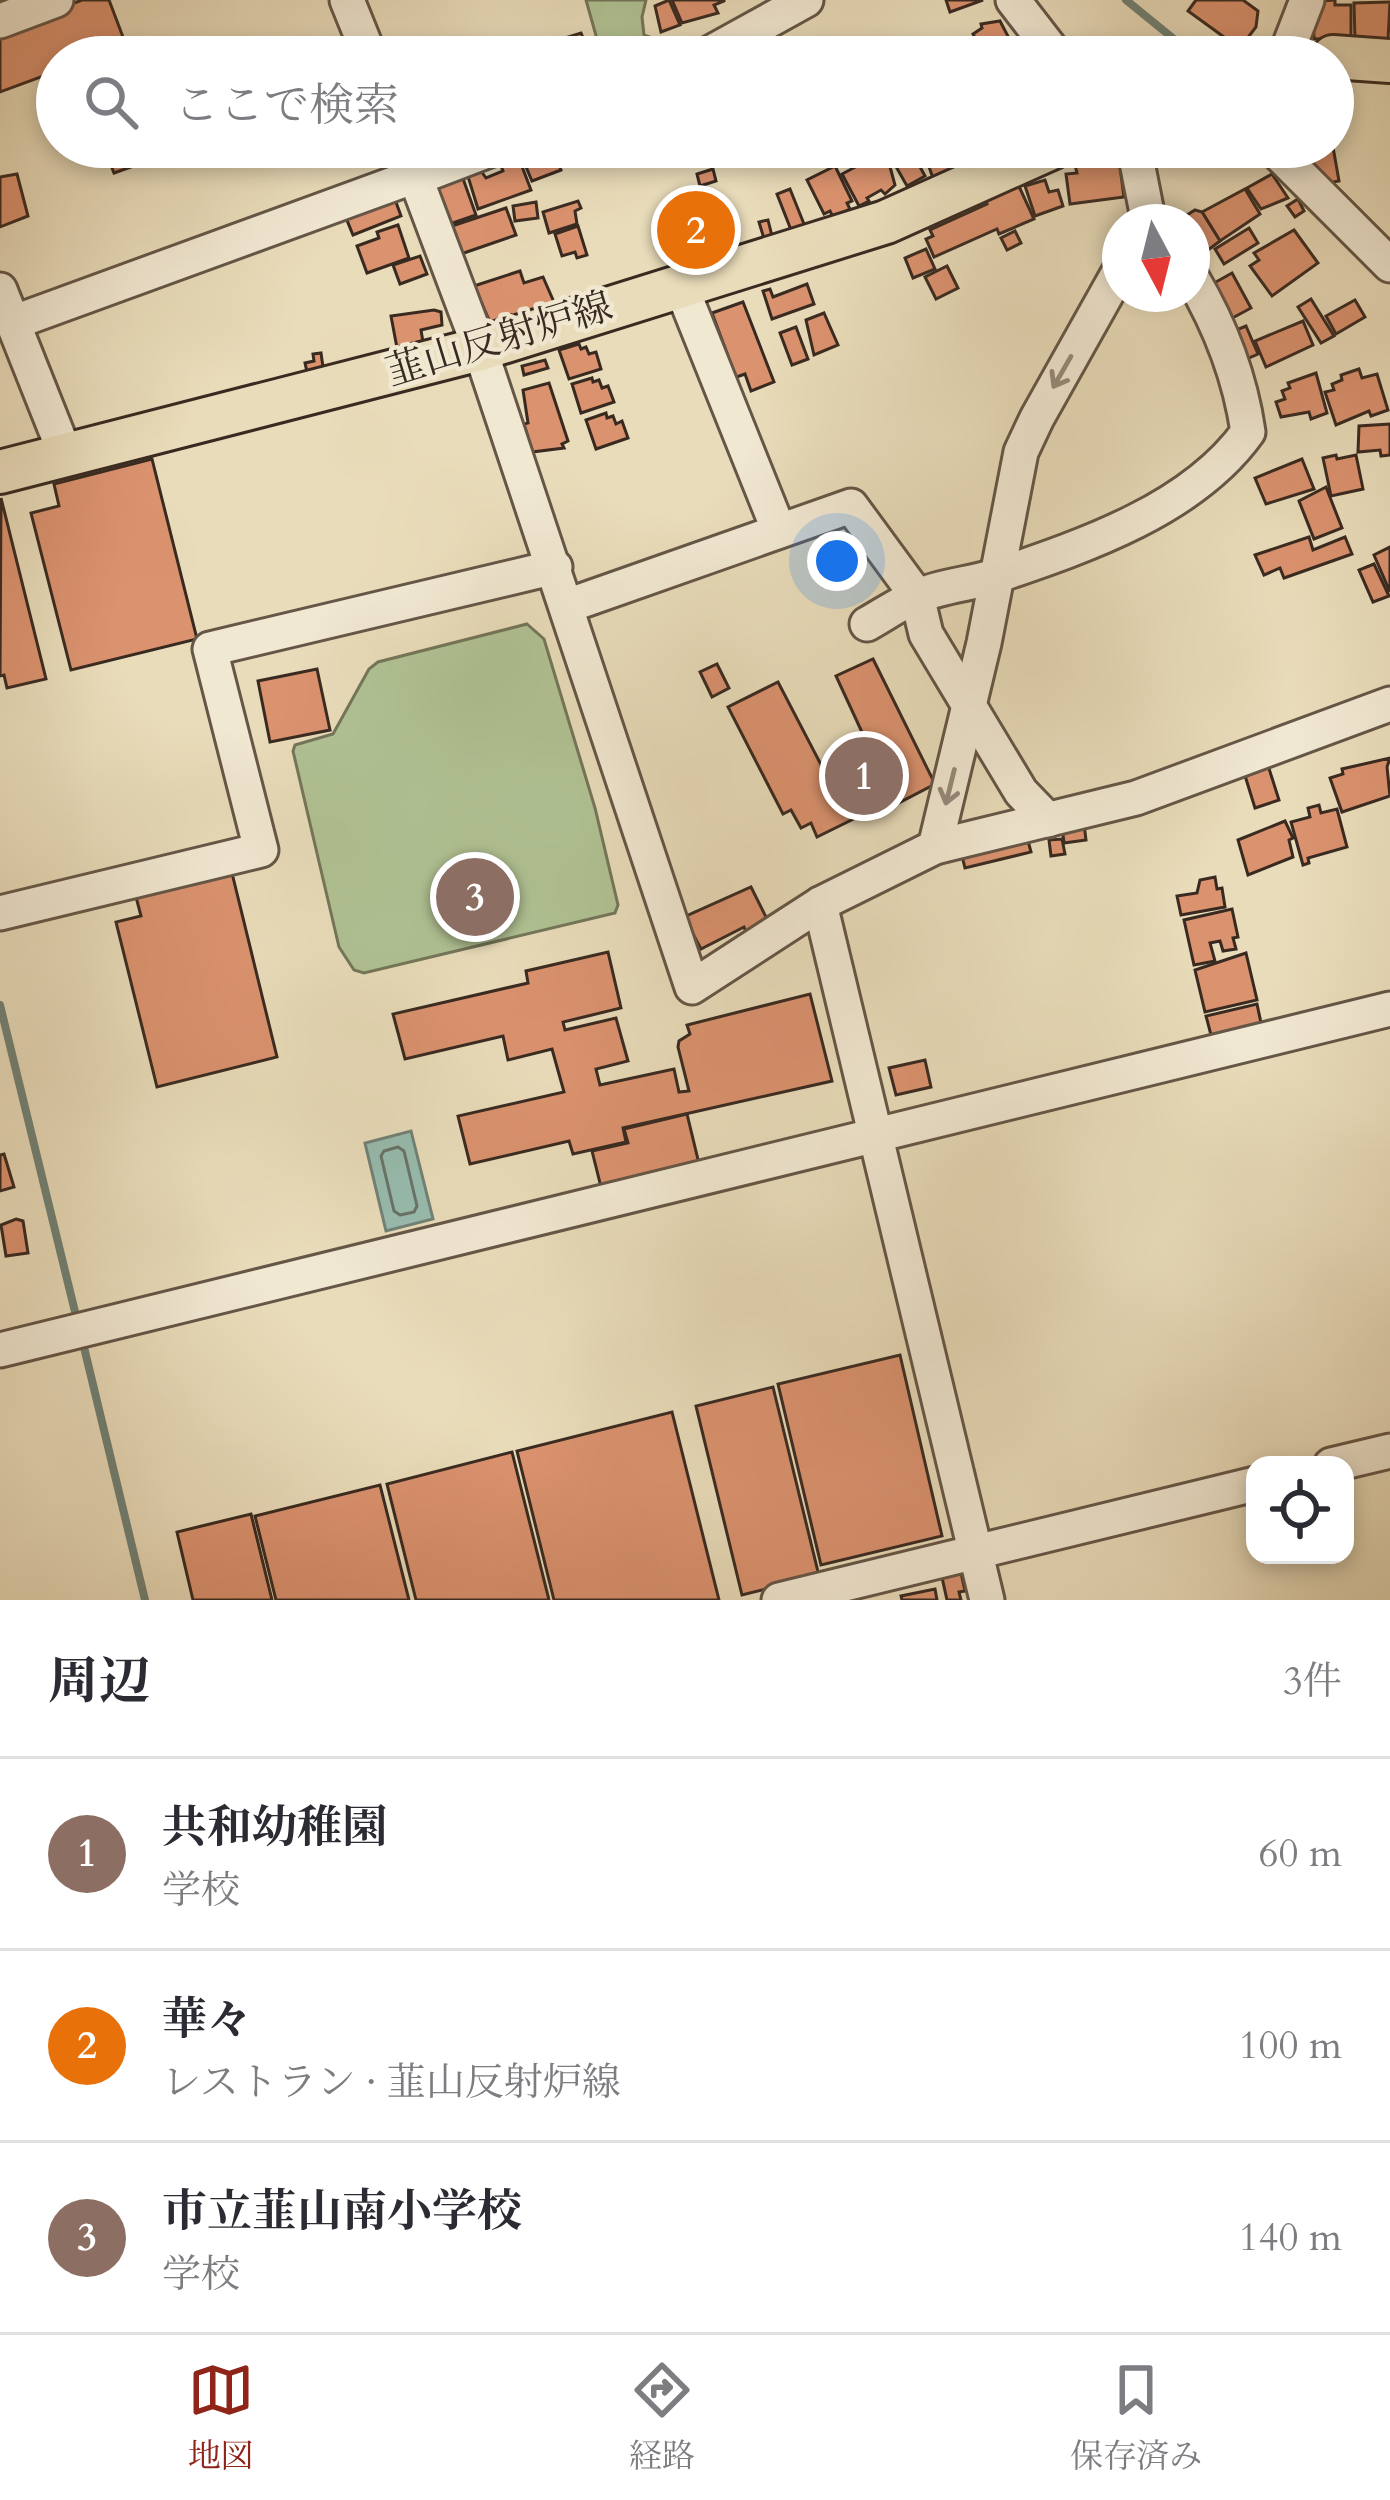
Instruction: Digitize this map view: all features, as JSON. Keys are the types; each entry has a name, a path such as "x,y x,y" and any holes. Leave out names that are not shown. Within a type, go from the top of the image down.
{"main road":[{"path":"1354,59 1390,61"},
{"name":"韮山反射炉線","path":"0,472 480,349 886,222 1006,168"}],"street":[{"path":"0,21 56,0"},
{"path":"347,0 362,36"},
{"path":"742,36 806,0"},
{"path":"1013,0 1041,36"},
{"path":"1293,36 1307,0"},
{"path":"12,323 409,168"},
{"path":"412,168 555,567 692,987 820,904 935,847 1136,798 1390,704"},
{"path":"1138,168 1146,204"},
{"path":"1293,168 1390,265"},
{"path":"680,284 778,531"},
{"path":"0,290 66,456"},
{"path":"935,847 1021,452 1102,304"},
{"path":"867,624 917,596 994,577 1109,532 1193,490 1231,457 1249,432 1242,389 1210,312"},
{"path":"567,606 850,506 917,596 926,634 1021,792 1048,820"},
{"path":"0,913 261,850 210,649 555,567"},
{"path":"820,904 988,1600"},
{"path":"0,1350 1390,1009"},
{"path":"1354,1460 1390,1451"},
{"path":"779,1600 1246,1486"}],"green space":[{"path":"586,0 646,0 642,17 647,36 596,36"},
{"path":"527,624 544,639 595,808 618,905 615,913 364,973 354,970 339,947 295,745 333,734 369,669 378,662"}],"water":[{"path":"411,1131 433,1219 386,1231 365,1143"}],"building":[{"path":"82,0 109,0 123,36 36,36 36,79 0,92 0,31"},
{"path":"669,0 680,25 661,32 655,6"},
{"path":"672,0 724,1 714,5 718,13 682,23"},
{"path":"946,0 983,0 950,12"},
{"path":"1196,0 1243,0 1258,11 1249,36 1223,36 1188,11"},
{"path":"1319,1 1351,5 1351,36 1314,36 1313,6"},
{"path":"1390,2 1388,40 1355,41 1354,3"},
{"path":"1000,21 1008,36 974,36 981,24"},
{"path":"523,168 531,190 478,209 466,170 481,171 486,178"},
{"path":"527,168 560,168 561,170 532,181"},
{"path":"836,168 852,201 847,203 850,209 833,217 830,211 824,214 807,180"},
{"path":"853,168 890,168 895,185 859,206 842,174"},
{"path":"897,168 921,168 925,176 907,186"},
{"path":"929,168 952,168 953,171 933,178"},
{"path":"1076,168 1120,168 1124,197 1070,204 1066,174 1077,173"},
{"path":"1309,168 1337,168 1339,181 1326,183"},
{"path":"713,169 716,181 700,186 697,174"},
{"path":"461,173 476,215 450,224 437,187"},
{"path":"17,174 28,216 0,227 0,177"},
{"path":"1272,174 1288,198 1261,209 1247,188"},
{"path":"1045,180 1049,192 1058,190 1063,206 1035,216 1025,186"},
{"path":"1017,182 1034,219 999,234 997,229 934,257 926,239 933,236 930,230 987,204 984,197"},
{"path":"790,189 806,229 793,235 777,194"},
{"path":"1245,189 1260,214 1220,241 1210,225 1210,208"},
{"path":"393,194 401,216 353,235 344,213"},
{"path":"701,194 710,224 711,239 702,241 707,257 682,264 674,239 675,227 684,224 677,201"},
{"path":"1298,199 1304,211 1295,217 1287,206"},
{"path":"578,201 577,224 549,233 543,212"},
{"path":"536,202 538,218 515,221 513,206"},
{"path":"506,208 516,235 461,254 452,226"},
{"path":"768,220 773,240 765,242 759,222"},
{"path":"398,225 409,258 367,273 357,246"},
{"path":"1210,225 1220,241 1210,248"},
{"path":"578,226 587,255 562,256 555,234"},
{"path":"1249,228 1258,243 1224,264 1215,249"},
{"path":"1294,230 1318,263 1272,296 1250,266 1259,260 1254,253"},
{"path":"1015,231 1021,243 1007,250 1001,238"},
{"path":"926,249 935,269 913,278 905,258"},
{"path":"420,256 427,274 400,284 393,265"},
{"path":"947,266 958,288 936,299 925,277"},
{"path":"520,271 524,283 543,277 557,309 514,323 511,315 490,322 474,286"},
{"path":"1232,273 1251,308 1225,322 1210,285"},
{"path":"807,284 814,304 772,319 763,291 770,289 773,297"},
{"path":"1311,299 1334,336 1321,343 1298,307"},
{"path":"1355,300 1365,317 1336,334 1326,316"},
{"path":"743,302 774,382 751,391 745,374 731,379 712,313"},
{"path":"441,312 442,325 421,330 423,342 397,348 391,316"},
{"path":"824,313 838,345 814,355 806,320"},
{"path":"1303,321 1313,345 1266,367 1255,341"},
{"path":"1246,326 1258,354 1242,361 1229,333"},
{"path":"796,327 808,359 792,365 780,333"},
{"path":"579,344 589,354 596,352 601,369 569,379 559,350"},
{"path":"321,353 323,367 307,372 305,363"},
{"path":"545,360 548,368 524,375 522,366"},
{"path":"1359,369 1362,378 1377,374 1388,410 1371,416 1369,411 1336,425 1325,392 1334,390 1332,384 1342,380 1341,375"},
{"path":"1316,373 1327,413 1311,419 1309,412 1281,417 1276,402 1285,399 1282,391 1290,388 1288,383"},
{"path":"592,378 602,388 608,386 614,402 581,413 572,384"},
{"path":"549,383 568,441 562,444 564,448 532,452 524,424 528,423 523,390"},
{"path":"606,413 616,424 622,421 628,438 596,449 586,420"},
{"path":"1390,424 1390,455 1381,456 1380,450 1358,452 1359,426"},
{"path":"1336,455 1337,459 1356,455 1363,489 1331,496 1323,458"},
{"path":"152,459 197,639 71,670 31,513 59,506 54,484"},
{"path":"1302,459 1314,489 1266,504 1255,478"},
{"path":"1326,487 1342,528 1314,539 1299,501"},
{"path":"1,498 46,679 7,688 4,675 0,676"},
{"path":"1309,537 1313,550 1345,537 1352,554 1284,578 1280,568 1264,575 1255,555"},
{"path":"1390,547 1390,592 1374,555"},
{"path":"1374,564 1389,596 1373,602 1359,570"},
{"path":"873,659 935,784 817,837 811,823 801,828 791,810 783,814 728,707 778,682 830,782 863,769 860,755 867,743 836,676"},
{"path":"717,664 729,688 712,697 700,672"},
{"path":"317,669 330,730 270,742 258,681"},
{"path":"1390,758 1390,796 1342,812 1330,778 1343,774 1342,769"},
{"path":"1266,759 1279,800 1255,808 1242,766"},
{"path":"1319,805 1321,813 1337,809 1347,847 1308,858 1309,863 1303,865 1291,822 1310,817 1308,808"},
{"path":"1285,821 1293,838 1289,840 1293,857 1248,875 1238,840"},
{"path":"1084,824 1086,840 1064,843 1062,827"},
{"path":"1027,837 1031,852 965,868 961,852"},
{"path":"1062,839 1065,854 1051,856 1049,840"},
{"path":"231,869 277,1057 157,1087 116,922 141,916 135,893"},
{"path":"1215,877 1225,907 1181,915 1177,896 1197,893 1200,880"},
{"path":"751,887 768,921 746,932 744,927 701,949 684,917"},
{"path":"1232,909 1236,949 1223,951 1220,941 1210,943 1215,961 1194,965 1184,920"},
{"path":"608,952 621,1008 563,1022 565,1030 616,1018 628,1061 596,1069 600,1085 674,1069 679,1092 689,1091 678,1047 690,1034 687,1025 810,994 832,1081 623,1128 626,1142 573,1154 569,1141 470,1164 458,1116 564,1092 552,1049 508,1060 503,1036 405,1059 393,1014 528,983 526,971"},
{"path":"1246,953 1257,1000 1205,1012 1195,970"},
{"path":"1257,1004 1261,1023 1211,1035 1206,1016"},
{"path":"925,1060 931,1087 896,1095 889,1068"},
{"path":"687,1114 700,1168 602,1191 592,1151 628,1143 624,1129"},
{"path":"4,1154 14,1187 0,1191 0,1155"},
{"path":"23,1221 28,1253 6,1256 1,1225"},
{"path":"900,1355 942,1536 821,1565 778,1384"},
{"path":"773,1387 819,1576 742,1595 696,1406"},
{"path":"672,1412 719,1600 554,1600 517,1451"},
{"path":"512,1452 549,1600 416,1600 387,1484"},
{"path":"380,1485 409,1600 276,1600 255,1516"},
{"path":"251,1514 272,1600 193,1600 177,1532"},
{"path":"960,1568 965,1591 959,1592 961,1600 947,1600 941,1573"},
{"path":"935,1589 937,1600 902,1600 901,1596"}],"waterway":[{"path":"1126,0 1170,36"},
{"path":"0,1005 78,1324"},
{"path":"82,1339 145,1600"}],"place":[{"name":"華々","path":"696,230"},
{"name":"共和幼稚園","path":"864,776"},
{"name":"市立韮山南小学校","path":"475,897"}]}
